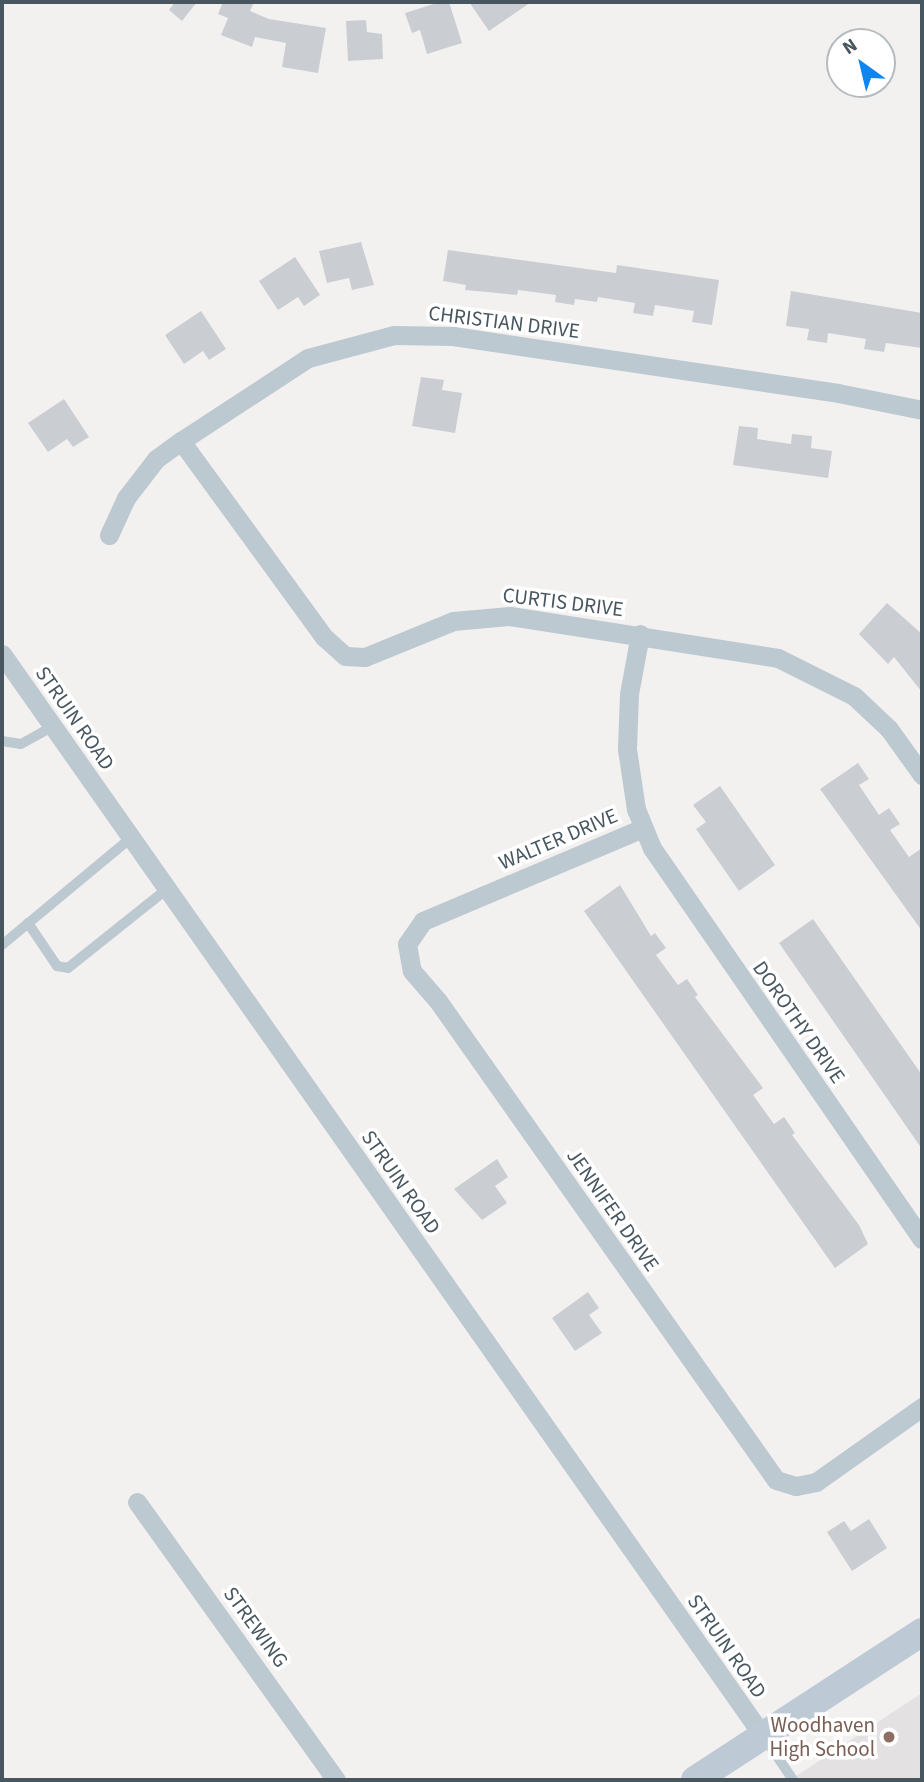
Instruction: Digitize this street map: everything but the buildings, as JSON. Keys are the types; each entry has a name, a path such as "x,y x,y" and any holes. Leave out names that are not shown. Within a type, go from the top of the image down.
{"main road":[{"path":"695,1780 922,1632"}],"street":[{"name":"CHRISTIAN DRIVE","path":"109,535 126,498 149,468 181,441 308,358 394,335 453,336 838,393 922,410"},
{"name":"CURTIS DRIVE","path":"181,441 324,637 345,656 365,657 426,629 489,616 532,617 778,658 838,685 889,729 922,775"},
{"name":"WALTER DRIVE","path":"407,954 413,931 423,921 643,828 631,789 627,749 629,694 640,634"},
{"name":"STRUIN ROAD","path":"2,654 763,1736"},
{"name":"DOROTHY DRIVE","path":"643,828 663,866 922,1239"},
{"name":"JENNIFER DRIVE","path":"407,954 412,971 438,1001 765,1468 790,1486 816,1482 922,1407"},
{"name":"STREWING","path":"137,1502 336,1780"}],"lane":[{"path":"2,741 21,744 53,726"},
{"path":"2,945 131,838"},
{"path":"28,922 57,966 68,968 167,889"},
{"path":"763,1736 793,1780"}],"shaded area":[{"name":"Woodhaven High School","path":"922,1693 922,1780 790,1780"}],"place":[{"name":"Woodhaven High School","path":"889,1737"}]}
